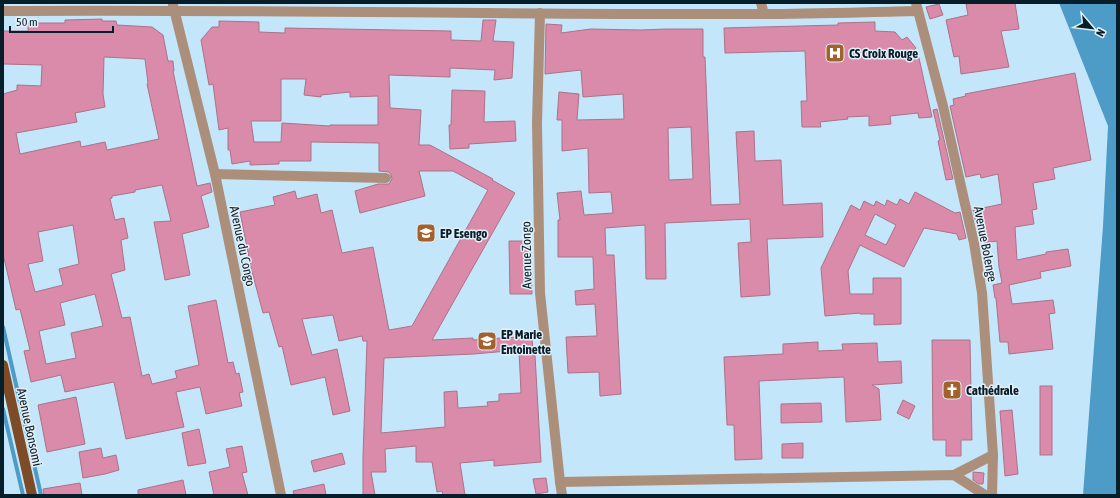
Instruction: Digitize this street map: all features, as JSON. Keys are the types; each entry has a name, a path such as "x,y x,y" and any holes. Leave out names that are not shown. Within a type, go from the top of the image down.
{"main road":[{"name":"Avenue Bonsomi","path":"3,365 5,380 32,495"}],"street":[{"path":"761,3 764,14"},
{"path":"3,11 174,6 540,14 764,14 917,7"},
{"name":"Avenue du Congo","path":"174,6 215,174 282,495"},
{"name":"Avenue Bolenge","path":"917,7 943,106 974,243 982,293 993,455 992,495"},
{"name":"Avenue Zongo","path":"540,14 537,123 540,293 562,495"},
{"path":"215,174 386,178"},
{"path":"560,482 954,475 993,455"},
{"path":"954,475 984,495"}],"water":[{"path":"1059,3 1117,3 1117,495 1083,495 1103,226 1108,126"}],"building":[{"path":"1015,3 1019,29 1001,31 1009,67 961,74 959,56 954,57 946,20 968,15 966,4"},
{"path":"939,4 943,15 930,19 926,7"},
{"path":"102,19 102,21 116,21 117,25 152,27 163,35 168,61 173,61 173,71 197,186 210,183 212,192 201,196 209,227 182,234 190,275 165,280 154,222 171,221 162,185 112,196 110,199 115,220 124,218 128,238 121,240 125,270 111,274 122,318 130,317 142,376 149,374 152,384 177,378 175,371 199,365 188,306 216,300 228,363 233,362 236,374 239,373 243,392 239,393 242,406 206,414 200,387 176,392 184,427 126,439 114,382 65,392 61,375 31,382 24,351 30,350 20,309 16,310 3,254 3,94 17,90 17,85 41,86 42,65 3,64 3,31 28,31 28,23 65,23 65,20","holes":["104,57 145,59 147,84 159,139 107,150 105,142 81,147 80,141 20,154 16,133 77,122 75,113 105,107 103,94","73,225 79,264 59,269 63,285 35,292 28,264 43,261 38,232","95,294 103,326 71,333 76,358 46,364 39,331 65,325 60,303"]},
{"path":"483,20 496,20 493,41 514,42 512,78 494,80 495,70 450,68 450,77 389,75 390,108 421,110 419,145 430,145 493,179 492,180 515,193 432,340 473,338 473,340 532,336 533,355 535,355 541,462 494,466 494,460 460,463 465,495 443,495 442,491 437,492 432,462 416,462 416,446 385,449 386,472 371,472 375,495 363,495 367,341 363,341 362,336 339,341 333,315 302,319 312,355 337,349 350,411 333,415 325,377 291,385 282,346 279,347 269,312 263,313 251,268 240,212 275,205 273,197 295,191 297,199 317,194 321,213 332,210 342,253 373,247 389,330 412,326 488,190 453,171 419,171 425,196 360,213 355,191 378,184 389,184 392,179 389,172 379,171 379,143 311,142 311,161 279,161 279,164 250,165 250,161 232,164 230,150 228,150 228,128 219,130 213,84 209,85 201,40 212,27 219,27 219,21 259,22 259,32 285,33 285,28 451,31 451,40 481,41","holes":["281,79 306,79 304,95 321,97 321,95 350,92 350,97 378,96 378,125 330,126 282,123 281,142 254,142 251,121 281,121","519,350 521,393 499,394 499,401 487,402 488,406 458,408 457,391 444,392 445,427 381,433 384,358 474,354"]},
{"path":"875,22 875,31 895,32 902,40 907,37 916,48 913,51 919,58 932,117 919,118 918,113 890,116 891,124 869,126 869,116 847,117 848,119 820,122 821,127 802,127 801,101 807,101 805,51 725,53 724,28 838,25 838,23"},
{"path":"546,24 562,25 561,33 591,29 703,29 703,57 705,57 711,205 740,204 736,132 754,131 755,161 781,160 783,205 822,203 823,237 767,239 770,295 741,297 738,243 751,242 750,219 665,223 666,279 646,279 645,225 605,228 606,255 614,255 621,394 600,396 599,372 568,373 566,337 597,336 595,304 576,305 575,291 594,289 593,257 558,257 558,220 560,220 557,193 581,191 584,215 613,213 611,192 589,193 588,148 562,151 562,120 557,120 559,92 579,94 577,120 624,119 623,94 583,97 581,70 545,74","holes":["691,127 693,179 669,180 668,128"]},
{"path":"1075,73 1091,160 1053,168 1055,179 1033,183 1037,209 1032,210 1034,224 1015,227 1017,260 1046,254 1046,252 1068,249 1071,266 1040,272 1041,278 1009,285 1012,304 1053,300 1055,313 1049,314 1053,349 1009,354 1008,342 1000,342 996,298 993,285 1002,283 997,241 984,243 982,234 979,235 973,210 1002,204 998,174 981,178 980,174 966,177 950,106 954,105 953,99 966,96 965,94"},
{"path":"452,90 485,91 484,122 515,121 516,141 469,144 469,148 450,149 449,125 451,125"},
{"path":"937,109 953,179 946,180 938,141 940,140 933,110"},
{"path":"915,192 955,213 960,212 966,238 959,240 957,234 924,228 904,267 860,245 848,271 850,294 873,294 873,278 901,278 901,324 874,325 874,314 860,313 825,316 821,268 851,205 860,210 864,201 874,206 876,201 885,206 887,200 897,205 900,199 909,204","holes":["875,214 896,225 886,245 865,235"]},
{"path":"509,241 531,241 532,294 510,294"},
{"name":"Cathédrale","path":"932,340 970,340 972,440 961,440 961,456 946,456 946,440 933,440"},
{"path":"818,342 818,351 843,350 842,344 877,343 878,362 901,361 902,383 872,385 879,389 881,420 846,422 844,377 759,381 762,459 735,460 734,425 727,425 724,357 783,354 783,344"},
{"path":"1040,386 1052,386 1052,455 1040,455"},
{"path":"76,397 85,444 47,452 38,405"},
{"path":"903,400 915,406 909,419 897,413"},
{"path":"821,403 822,422 781,423 781,404"},
{"path":"1012,410 1018,474 1005,476 1000,411"},
{"path":"199,429 206,463 188,466 182,433"},
{"path":"803,443 803,458 782,458 782,444"},
{"path":"242,446 247,472 242,473 248,495 214,495 209,472 230,467 226,449"},
{"path":"101,448 103,458 116,455 119,470 83,478 79,452"},
{"path":"342,453 345,464 314,472 311,461"},
{"path":"973,472 984,473 983,484 979,484 973,480"},
{"path":"546,478 548,492 536,494 533,479"},
{"path":"183,480 186,495 138,495 138,490"},
{"path":"80,483 82,495 44,495 43,489"},
{"path":"324,484 326,495 294,495 293,491"}],"waterway":[{"path":"3,327 41,495"},
{"path":"3,409 23,495"}],"place":[{"name":"CS Croix Rouge","path":"835,53"},
{"name":"EP Esengo","path":"426,233"},
{"name":"EP Marie Entoinette","path":"487,341"},
{"name":"Cathédrale","path":"952,390"}]}
